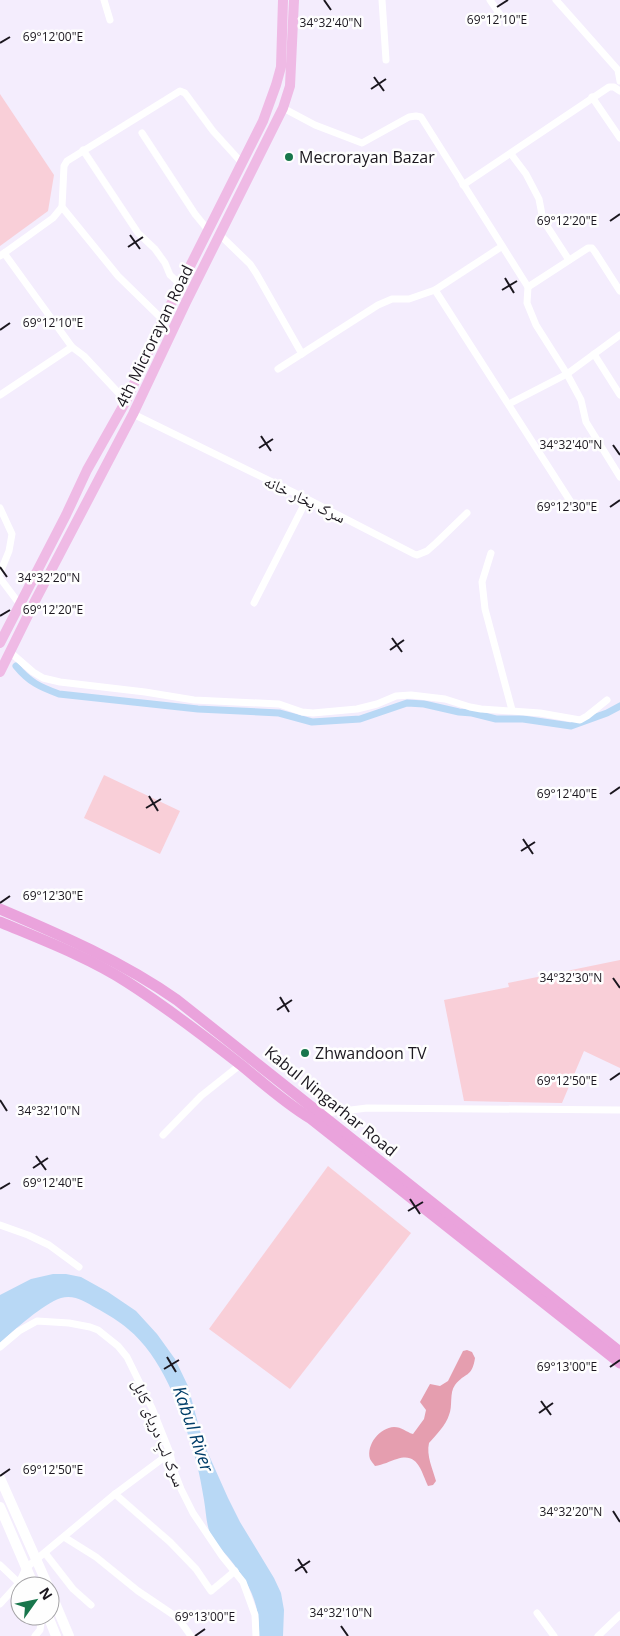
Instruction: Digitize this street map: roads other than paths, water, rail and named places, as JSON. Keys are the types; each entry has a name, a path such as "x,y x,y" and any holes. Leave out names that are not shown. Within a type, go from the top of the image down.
{"highway":[{"name":"Kabul Ningarhar Road","path":"0,909 88,949 151,982 206,1022 315,1116 620,1352"},
{"name":"Kabul Ningarhar Road","path":"0,923 68,951 126,981 240,1065 298,1111 315,1116 344,1145 620,1363"}],"main road":[{"name":"4th Microrayan Road","path":"0,672 133,414 283,108 290,86 288,25 283,0"},
{"name":"4th Microrayan Road","path":"0,643 87,470 126,401 163,320 263,121 281,66 294,0"},
{"path":"206,234 218,239"},
{"path":"0,1478 41,1556 46,1576"},
{"path":"0,1507 30,1576"},
{"path":"60,1615 69,1636"}],"street":[{"path":"104,0 110,20"},
{"path":"382,0 386,60"},
{"path":"490,0 501,16"},
{"path":"556,0 619,69 620,81"},
{"path":"462,185 511,154 592,97 609,87 614,87 620,91"},
{"path":"126,401 84,356 72,347 2,254 53,218 62,208 65,163 180,91 185,93 212,131 242,163"},
{"path":"592,97 620,138"},
{"path":"283,108 315,125 362,143 409,117 421,117 501,247 528,287 527,304 536,325 567,374 581,400 586,422 620,477"},
{"path":"142,133 206,234"},
{"path":"83,150 138,233 155,249 165,263 170,275 181,285"},
{"path":"511,154 526,174 539,199 543,220 569,260"},
{"path":"62,208 118,276 163,320"},
{"path":"218,239 250,264 260,277 302,354"},
{"path":"278,369 378,305 392,299 409,299 435,290 501,247"},
{"path":"528,287 588,248 592,248 620,291"},
{"path":"435,290 574,506"},
{"path":"509,404 567,374 620,335"},
{"path":"0,395 72,347"},
{"path":"594,354 620,395"},
{"name":"سرک بخار خانه","path":"133,414 417,555 436,543 467,513"},
{"path":"254,603 307,499"},
{"path":"0,508 12,534 9,551 0,573"},
{"path":"491,553 482,582 485,609 512,710"},
{"path":"0,578 20,604 30,612"},
{"path":"10,652 43,678 94,687 145,692 194,700 279,704 302,712 313,713 357,709 377,704 396,696 411,695 445,699 481,709 512,710 580,720 607,700"},
{"path":"162,1135 200,1096 240,1065"},
{"path":"315,1116 367,1108 620,1110"},
{"path":"0,1225 49,1245 79,1267"},
{"name":"سرک لبِ دریای کابل","path":"0,1347 19,1331 37,1321 69,1323 98,1330 118,1346 127,1358 152,1408 170,1452 177,1480 193,1512 222,1556 243,1582 255,1615 256,1636"},
{"path":"22,1576 26,1568 115,1494 170,1452"},
{"path":"115,1494 170,1542 196,1569 211,1591 235,1571"},
{"path":"64,1537 96,1557 178,1618 191,1636"},
{"path":"41,1556 91,1605"},
{"path":"0,1565 12,1576"},
{"path":"0,1604 10,1593"},
{"path":"537,1613 554,1636"},
{"path":"598,1636 620,1615"}],"water":[{"name":"Kabul River","path":"53,1274 81,1277 136,1311 157,1334 175,1359 188,1386 203,1442 228,1498 281,1593 284,1610 283,1636 259,1636 258,1613 252,1594 242,1576 210,1533 198,1467 176,1400 160,1368 140,1340 117,1320 88,1303 80,1299 66,1297 54,1301 37,1311 0,1343 0,1295 31,1279"}],"waterway":[{"path":"16,666 35,683 59,694 198,709 279,713 312,722 360,719 407,703 424,704 496,719 523,719 571,726 607,713 620,706"}],"place":[{"name":"Mecrorayan Bazar","path":"289,157"},
{"name":"Zhwandoon TV","path":"305,1053"}]}
